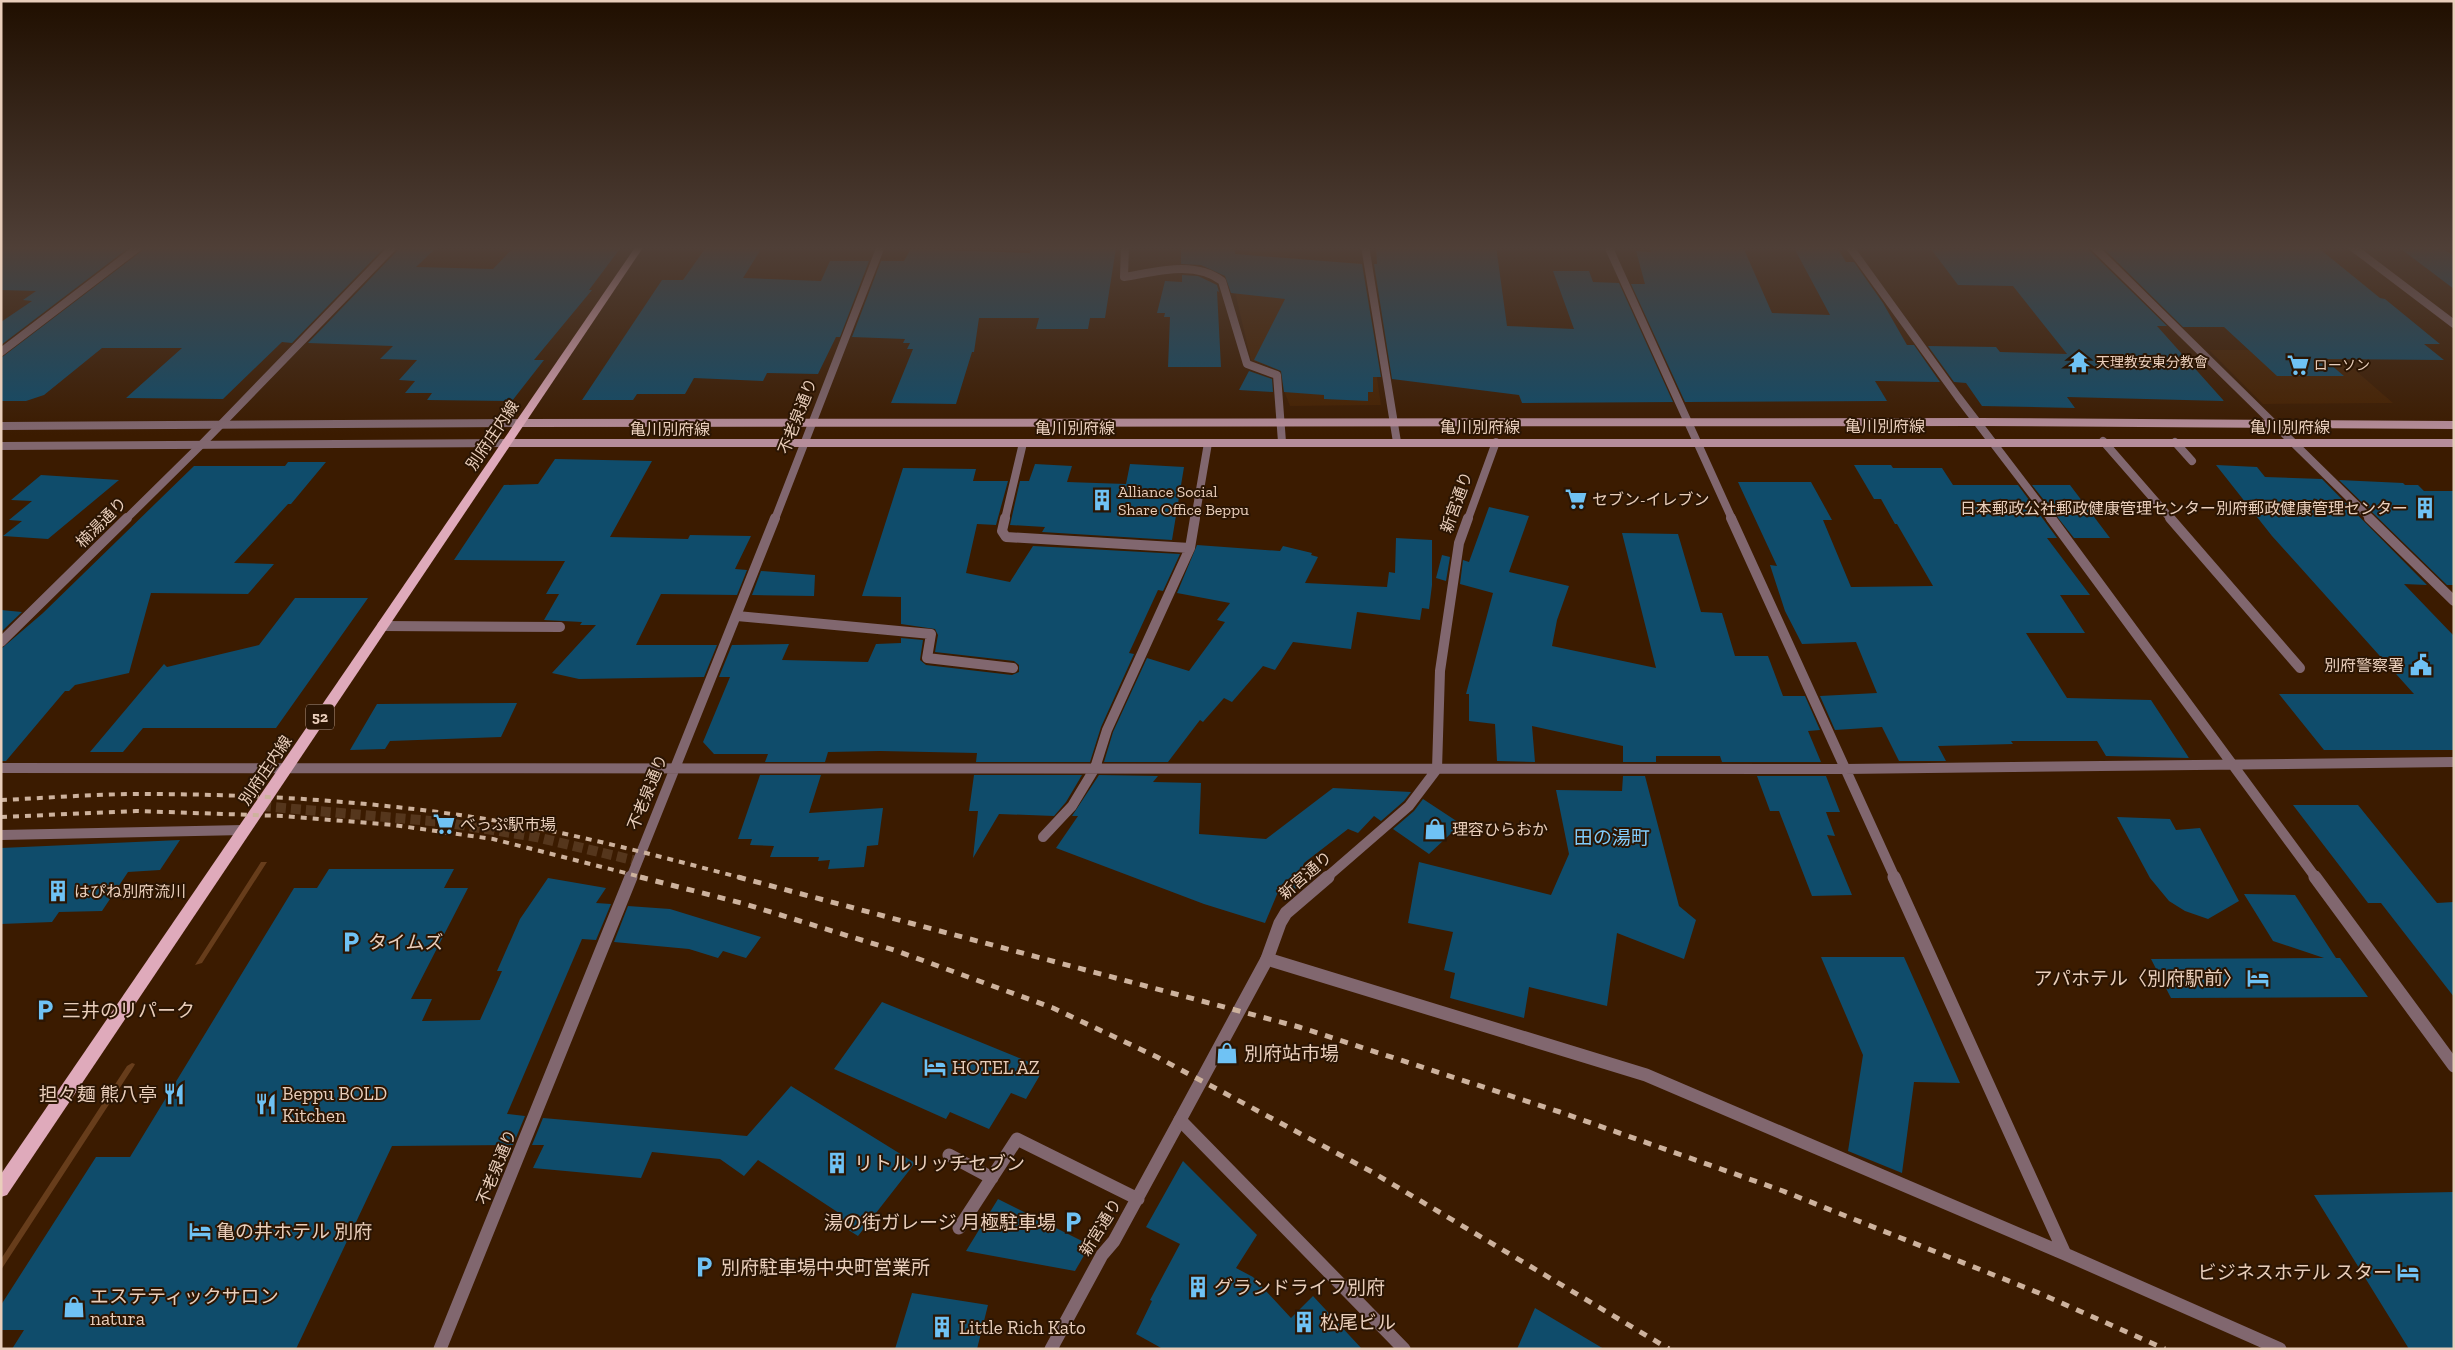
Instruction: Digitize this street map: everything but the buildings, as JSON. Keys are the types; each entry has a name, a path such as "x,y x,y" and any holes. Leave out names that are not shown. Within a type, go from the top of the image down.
{"main road":[{"name":"別府庄内線","path":"1,1188 597,309"},
{"name":"亀川別府線","path":"519,423 1394,424 1978,422 2454,425"},
{"name":"亀川別府線","path":"506,443 803,445 1994,441 2454,443"}],"street":[{"path":"1,352 57,309"},
{"name":"楠湯通り","path":"1,642 200,446 333,309"},
{"name":"不老泉通り","path":"440,1349 737,616 856,309"},
{"path":"1230,309 1247,364 1277,375 1282,442"},
{"path":"1375,309 1397,442"},
{"path":"1636,309 2065,1254"},
{"path":"1895,309 2235,766 2454,1066"},
{"path":"2157,309 2454,601"},
{"path":"2434,309 2454,324"},
{"path":"1,426 222,423 519,423"},
{"path":"2103,441 2300,668"},
{"name":"新宮通り","path":"1051,1349 1102,1255 1114,1241 1138,1199 1267,959 1280,923 1286,913 1409,806 1437,769 1440,671 1460,543 1496,442"},
{"path":"2175,442 2192,461"},
{"path":"1,446 506,443"},
{"path":"1022,443 1002,531 1006,537 1190,548"},
{"path":"1043,837 1072,806 1095,768 1107,730 1190,548 1208,443"},
{"path":"737,616 931,634 927,658 1013,668"},
{"path":"382,626 560,627"},
{"path":"1,768 287,766 1844,769 2454,762"},
{"path":"1,834 244,830"},
{"path":"1267,959 1646,1075 2065,1254 2280,1349"},
{"path":"1180,1120 1404,1349"},
{"path":"959,1228 1017,1139 1138,1199"},
{"path":"949,1154 992,1178"}],"shaded area":[{"path":"1239,309 1367,309 1381,405 1290,406 1284,391 1281,370 1251,360"},
{"path":"2209,350 2332,350 2393,403 2263,404"},
{"path":"261,862 267,862 202,963 195,965"},
{"path":"132,1063 135,1064 134,1066 1,1270 1,1259 127,1066"}],"tunnel":[{"path":"261,806 442,822 536,837 637,861"}],"railway":[{"path":"1,800 106,795 187,794 373,805 510,823 627,848 742,878"},
{"path":"1,817 136,811 283,816 393,825 493,839 645,878"},
{"path":"640,877 745,904 897,951 1053,1008 1157,1057 1372,1172 1669,1349"},
{"path":"738,877 1299,1027 1560,1112 1783,1191 2039,1293 2165,1349"}],"place":[{"name":"天理教安東分教會","path":"2079,362"},
{"name":"ローソン","path":"2298,365"},
{"name":"セブン-イレブン","path":"1576,499"},
{"name":"Alliance Social Share Office Beppu","path":"1102,500"},
{"name":"日本郵政公社郵政健康管理センター別府郵政健康管理センター","path":"2425,508"},
{"name":"別府警察署","path":"2421,665"},
{"name":"べっぷ駅市場","path":"444,824"},
{"name":"理容ひらおか","path":"1435,829"},
{"name":"はぴね別府流川","path":"58,891"},
{"name":"タイムズ","path":"351,942"},
{"name":"アパホテル〈別府駅前〉","path":"2258,978"},
{"name":"三井のリパーク","path":"45,1010"},
{"name":"別府站市場","path":"1227,1053"},
{"name":"HOTEL AZ","path":"935,1067"},
{"name":"担々麺 熊八亭","path":"174,1094"},
{"name":"Beppu BOLD Kitchen","path":"266,1104"},
{"name":"リトルリッチセブン","path":"837,1163"},
{"name":"湯の街ガレージ 月極駐車場","path":"1073,1222"},
{"name":"亀の井ホテル 別府","path":"200,1231"},
{"name":"別府駐車場中央町営業所","path":"704,1267"},
{"name":"ビジネスホテル スター","path":"2408,1272"},
{"name":"グランドライフ別府","path":"1198,1287"},
{"name":"エステティックサロン natura","path":"74,1307"},
{"name":"松尾ビル","path":"1304,1322"},
{"name":"Little Rich Kato","path":"942,1327"}],"district":[{"name":"田の湯町","path":"1612,837"}]}
